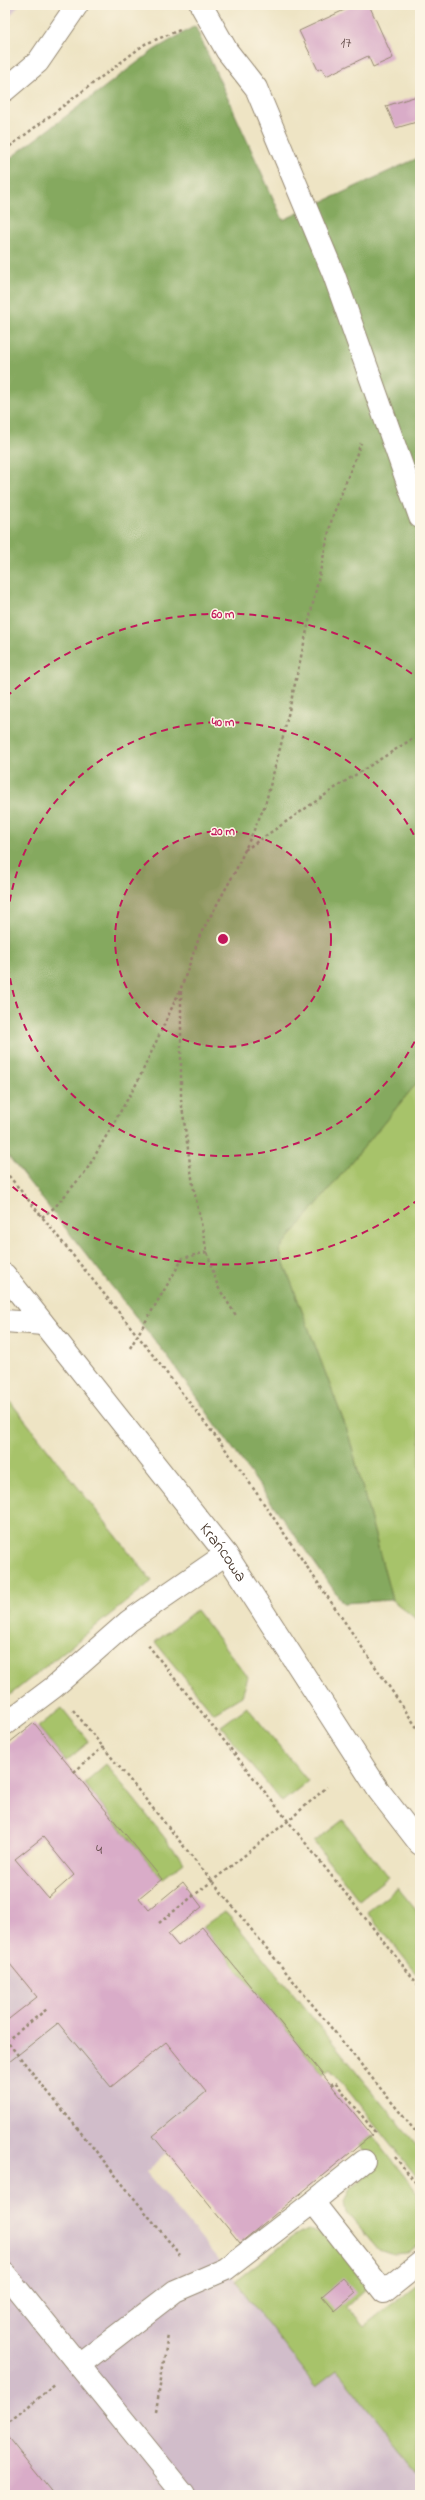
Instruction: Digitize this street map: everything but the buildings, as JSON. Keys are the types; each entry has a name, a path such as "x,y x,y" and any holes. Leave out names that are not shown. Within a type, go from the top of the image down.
{"street":[{"path":"5,90 38,62 77,5"},
{"path":"203,7 227,51 256,88 295,186 334,275 420,517"},
{"name":"Krańcowa","path":"5,1275 226,1554 379,1791 420,1844"},
{"path":"5,1321 43,1324"},
{"path":"5,1724 54,1687 129,1621 226,1554"},
{"path":"79,2365 175,2291 226,2269 364,2161"},
{"path":"313,2202 384,2292 420,2263"},
{"path":"5,2274 184,2495"}],"path":[{"path":"5,150 145,44 186,28 203,7"},
{"path":"42,1217 55,1207 86,1171 138,1081 181,988 200,936 245,850 265,805 284,733 332,518 363,435"},
{"path":"245,850 341,784 420,734"},
{"path":"181,988 181,1099 194,1185 207,1252 218,1287 237,1317"},
{"path":"5,1171 138,1336 236,1463 420,1732"},
{"path":"130,1348 183,1258 207,1252"},
{"path":"129,1621 420,1988"},
{"path":"54,1687 211,1882 420,2137"},
{"path":"74,1772 103,1747"},
{"path":"159,1923 288,1821 327,1787"},
{"path":"47,2009 6,2040 201,2280"},
{"path":"149,2452 175,2291"},
{"path":"5,2424 79,2365"}],"shaded area":[{"path":"5,5 19,5 5,23"},
{"path":"5,1958 111,2087 166,2042 206,2092 153,2135 167,2153 146,2172 226,2269 316,2386 337,2370 420,2473 420,2495 5,2495"}],"green space":[{"path":"195,26 283,220 420,157 420,1079 279,1250 348,1433 392,1600 343,1603 167,1356 5,1152 5,162 154,50"},
{"path":"420,1079 420,1622 392,1600 348,1433 279,1250"},
{"path":"5,1395 152,1581 5,1699"},
{"path":"196,1610 248,1677 242,1696 213,1713 155,1642"},
{"path":"247,1707 308,1781 282,1802 221,1726"},
{"path":"62,1708 89,1742 66,1761 38,1727"},
{"path":"106,1764 184,1862 162,1879 84,1783"},
{"path":"343,1820 388,1877 359,1900 314,1842"},
{"path":"398,1888 420,1915 418,1975 367,1912"},
{"path":"225,1911 420,2149 420,2181 331,2069 323,2075 202,1927"},
{"path":"372,2135 420,2196 420,2243 407,2254 393,2255 379,2250 347,2212 345,2201 351,2189 375,2167 359,2145"},
{"path":"305,2230 315,2232 333,2244 348,2261 367,2288 347,2306 364,2326 420,2282 420,2473 337,2370 316,2386 235,2281 292,2237"}]}
